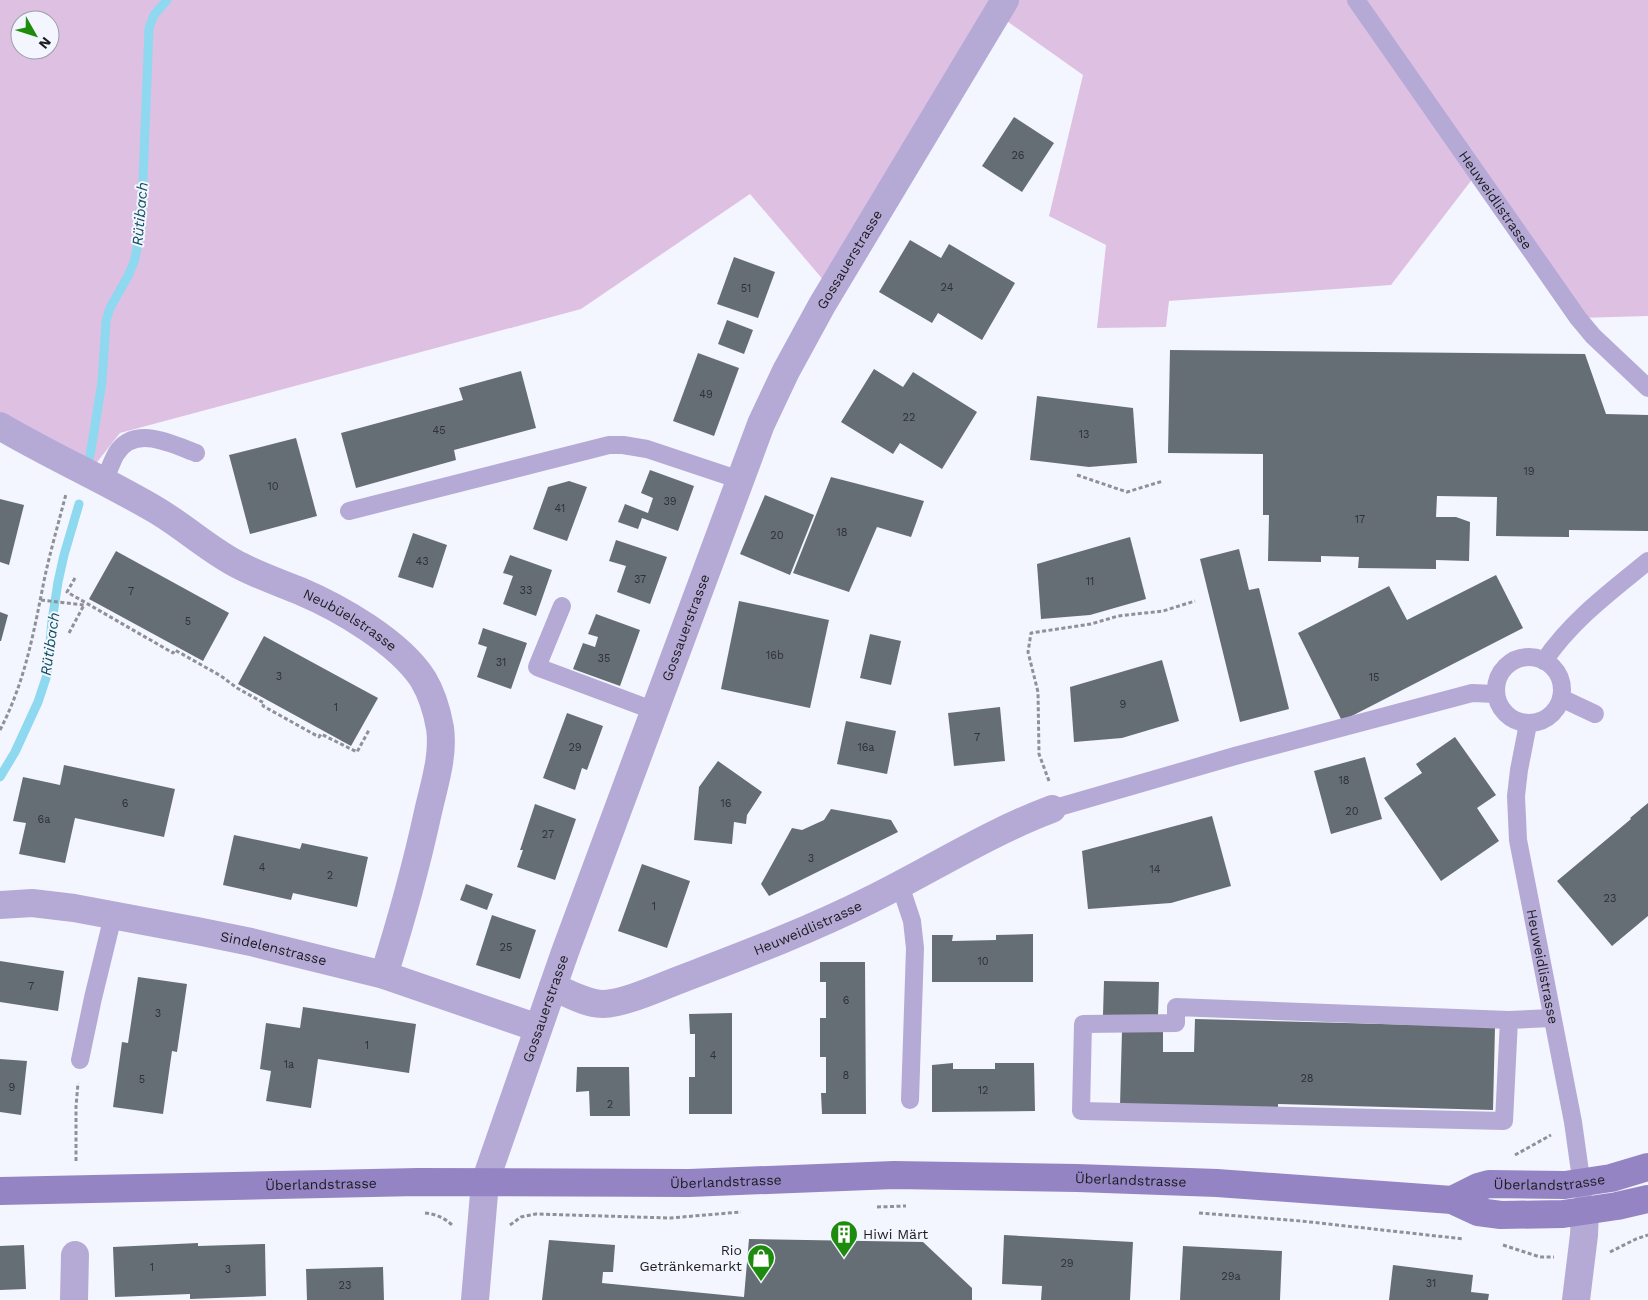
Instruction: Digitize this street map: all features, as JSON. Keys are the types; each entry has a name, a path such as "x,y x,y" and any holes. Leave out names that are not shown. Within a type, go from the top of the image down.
{"main road":[{"name":"Überlandstrasse","path":"1452,1200 1478,1187 1489,1184 1546,1186 1582,1183 1611,1178 1648,1167"},
{"name":"Überlandstrasse","path":"0,1191 408,1182 690,1183 894,1175 1077,1178 1217,1183 1452,1200 1472,1210 1489,1215 1540,1215 1585,1211 1648,1199"}],"street":[{"name":"Gossauerstrasse","path":"475,1300 485,1182 553,987 772,398 800,344 1005,0"},
{"name":"Neubüelstrasse","path":"0,426 74,468 158,511 233,562 301,592 352,618 399,652 413,665 432,696 437,712 441,750 414,872 384,975"},
{"name":"Heuweidlistrasse","path":"553,987 597,1003 628,999 792,936 838,916 989,836 1062,806"},
{"name":"Sindelenstrasse","path":"0,905 32,903 74,908 233,938 384,975 538,1028"},
{"path":"1576,1300 1582,1256 1585,1211"},
{"path":"74,1300 75,1255"}],"lane":[{"name":"Heuweidlistrasse","path":"1356,0 1578,318 1593,336 1648,388"},
{"path":"104,482 120,449 136,438 163,441 196,453"},
{"path":"349,511 609,445 635,446 740,480"},
{"path":"1544,661 1556,643 1580,617 1648,561"},
{"path":"562,606 537,667 655,711"},
{"path":"1521,658 1533,658 1544,661 1553,668 1559,677 1562,688 1561,698 1556,708 1549,716 1539,722 1528,724 1510,718 1503,711 1496,694 1497,682 1502,671 1511,663 1521,658"},
{"path":"1062,806 1235,756 1472,693 1496,694"},
{"path":"1561,698 1595,714"},
{"name":"Heuweidlistrasse","path":"1528,724 1516,796 1518,840 1573,1122 1585,1211"},
{"path":"900,884 912,921 915,948 910,1100"},
{"path":"80,1060 93,998 114,916"},
{"path":"1509,1020 1504,1121 1081,1111 1083,1024 1176,1023 1176,1007 1509,1020 1552,1018"}],"path":[{"path":"0,730 13,703 24,673 57,527 74,468"},
{"path":"1077,475 1127,492 1163,481"},
{"path":"75,578 67,592 85,604 118,620 117,622 173,653 174,650 221,676 237,688 264,703 263,706 319,737 321,734 357,752 369,730"},
{"path":"41,600 85,604"},
{"path":"1062,806 1069,781 1050,782 1040,754 1038,692 1028,652 1031,633 1091,624 1118,616 1163,611 1195,601"},
{"path":"69,633 85,604"},
{"path":"76,1167 76,1107 80,1060"},
{"path":"871,1207 910,1206"},
{"path":"420,1212 446,1219 464,1239 499,1242 506,1229 515,1220 536,1214 670,1218 746,1212"},
{"path":"1198,1213 1300,1221 1472,1240"},
{"path":"1498,1243 1540,1257 1582,1256 1606,1254 1648,1235"}],"shaded area":[{"path":"0,0 1648,0 1648,316 1578,318 1477,173 1391,285 1169,301 1166,327 1097,328 1106,245 1049,216 1083,75 997,14 831,289 750,194 581,309 120,433 94,466 0,412"}],"building":[{"path":"1014,117 1054,143 1022,192 982,166"},
{"path":"910,240 941,258 949,244 1015,283 982,340 938,313 932,323 879,292"},
{"path":"734,257 775,272 758,318 717,304"},
{"path":"727,320 753,330 744,354 718,344"},
{"path":"1170,350 1585,354 1606,414 1648,415 1648,531 1569,530 1569,537 1496,536 1497,497 1437,496 1436,517 1456,517 1470,522 1469,561 1436,560 1436,569 1358,568 1359,557 1321,556 1321,562 1268,561 1269,515 1263,515 1263,454 1168,453"},
{"path":"698,353 739,368 714,436 673,421"},
{"path":"874,369 903,387 913,372 977,412 942,469 900,443 893,454 841,422"},
{"path":"521,371 536,428 454,450 456,460 356,488 341,433 463,400 459,388"},
{"path":"1037,396 1133,408 1137,463 1089,467 1030,460"},
{"path":"296,438 317,516 250,534 229,455"},
{"path":"650,470 694,486 678,531 642,518 638,529 618,522 625,504 648,513 653,498 641,493"},
{"path":"831,477 924,501 911,537 877,527 849,592 793,573"},
{"path":"569,481 587,487 567,541 533,529 548,487"},
{"path":"765,495 814,515 790,575 740,554"},
{"path":"0,499 24,505 9,565 0,562"},
{"path":"413,533 447,545 433,588 398,577"},
{"path":"1130,537 1146,599 1090,615 1041,619 1037,564"},
{"path":"616,540 667,557 650,604 617,592 626,566 609,561"},
{"path":"1239,549 1249,590 1259,588 1289,709 1240,722 1200,559"},
{"path":"116,551 229,613 203,661 89,599"},
{"path":"510,555 552,570 536,616 503,604 513,576 503,573"},
{"path":"1496,575 1523,628 1342,721 1298,633 1389,586 1407,620"},
{"path":"739,601 829,620 810,708 721,689"},
{"path":"0,612 8,615 1,641 0,641"},
{"path":"596,614 640,630 620,686 573,669 583,643 595,647 598,637 588,634"},
{"path":"483,628 527,643 511,689 477,677 487,647 478,644"},
{"path":"870,634 901,641 891,685 860,678"},
{"path":"264,636 378,698 351,746 238,684"},
{"path":"1162,660 1179,721 1122,738 1074,742 1070,687"},
{"path":"1000,707 1005,761 954,766 948,713"},
{"path":"567,713 603,726 587,770 582,768 575,790 543,778"},
{"path":"846,721 896,731 887,774 837,764"},
{"path":"1455,737 1496,795 1477,808 1499,841 1441,881 1384,798 1422,773 1416,764"},
{"path":"1365,757 1382,819 1331,834 1314,771"},
{"path":"718,761 762,792 747,815 746,824 734,822 732,844 694,840 699,787"},
{"path":"64,765 175,789 164,837 75,818 65,863 19,854 26,823 13,821 23,777 60,785"},
{"path":"1648,803 1648,916 1612,946 1557,881"},
{"path":"535,804 576,819 555,880 517,867 523,850 520,850"},
{"path":"831,809 891,820 898,832 769,896 761,884 792,828 802,830 824,820"},
{"path":"1212,816 1231,886 1171,903 1088,909 1082,851"},
{"path":"234,835 300,849 302,843 368,857 357,907 293,893 291,900 223,885"},
{"path":"642,864 690,881 667,948 618,931"},
{"path":"466,884 493,894 487,910 460,900"},
{"path":"492,915 536,930 520,979 476,965"},
{"path":"1033,934 1033,982 932,982 932,935 953,935 952,941 996,940 996,935"},
{"path":"0,961 64,971 58,1011 0,1002"},
{"path":"820,962 865,962 866,1114 822,1114 821,1093 826,1093 826,1057 820,1057 820,1018 826,1018 826,982 820,982"},
{"path":"138,977 187,984 177,1052 172,1051 163,1114 113,1107 122,1042 128,1043"},
{"path":"1104,981 1159,982 1158,1016 1103,1015"},
{"path":"303,1007 416,1024 409,1073 318,1059 311,1108 266,1101 271,1071 260,1069 266,1023 300,1028"},
{"path":"732,1013 732,1114 689,1114 689,1077 695,1077 695,1034 690,1034 689,1014"},
{"path":"1195,1019 1495,1027 1493,1110 1278,1104 1278,1110 1120,1106 1122,1031 1163,1032 1163,1052 1194,1052"},
{"path":"0,1059 27,1061 21,1115 0,1112"},
{"path":"953,1063 953,1069 995,1069 995,1063 1034,1063 1035,1111 932,1112 932,1065"},
{"path":"577,1067 629,1067 630,1116 590,1116 589,1091 576,1092"},
{"path":"1004,1235 1133,1242 1130,1300 1041,1300 1042,1286 1002,1284"},
{"name":"Hiwi Märt","path":"749,1239 923,1242 972,1288 972,1300 542,1300 549,1240 615,1245 613,1272 603,1272 602,1283 744,1297"},
{"path":"198,1243 198,1246 265,1244 266,1296 190,1299 190,1294 115,1297 113,1247"},
{"path":"24,1245 26,1289 0,1290 0,1246"},
{"path":"1183,1246 1282,1251 1280,1300 1180,1300"},
{"path":"1393,1265 1473,1275 1471,1292 1489,1294 1488,1300 1389,1300"},
{"path":"383,1267 384,1300 307,1300 306,1269"}],"waterway":[{"name":"Rütibach","path":"90,456 102,382 106,321 110,308 134,262 141,231 149,28 154,15 167,0"},
{"name":"Rütibach","path":"0,777 15,752 38,702 47,675 58,582 79,504"}],"place":[{"name":"Hiwi Märt","path":"844,1258"},
{"name":"Rio Getränkemarkt","path":"761,1282"}]}
